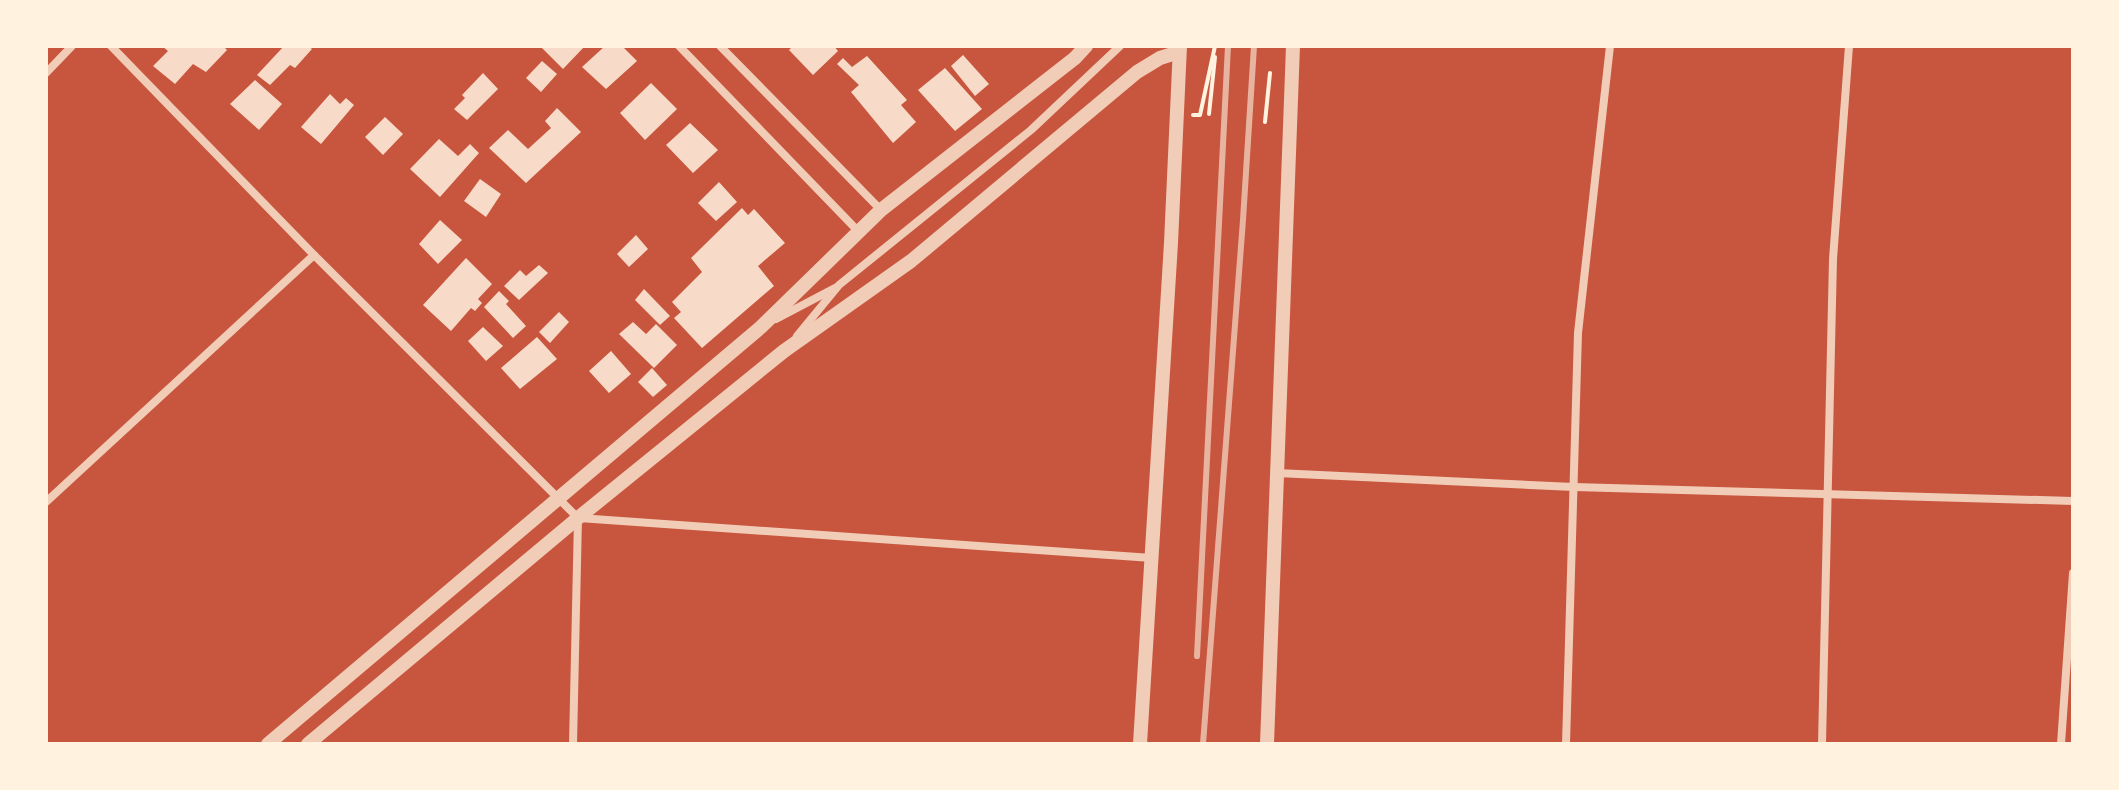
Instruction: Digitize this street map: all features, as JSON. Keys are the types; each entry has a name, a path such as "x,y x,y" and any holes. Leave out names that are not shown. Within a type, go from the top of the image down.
{"street":[{"path":"46,73 72,46"},
{"path":"111,46 314,255 578,518 573,744"},
{"path":"679,46 857,230"},
{"path":"720,46 881,210"},
{"path":"268,744 761,327 857,230 1075,58 1086,46"},
{"path":"761,327 839,285 1031,130 1120,46"},
{"path":"1267,744 1293,46"},
{"path":"1566,744 1578,333 1610,46"},
{"path":"1822,744 1833,259 1849,46"},
{"path":"308,744 784,351 911,261 1137,72 1179,49 1178,114 1140,744"},
{"path":"46,502 314,255"},
{"path":"784,351 839,285"},
{"path":"1277,473 1574,487 2073,501"},
{"path":"578,518 1152,558"},
{"path":"2061,744 2073,573"}],"path":[{"path":"1178,114 1200,115 1215,46"},
{"path":"1209,114 1215,46"},
{"path":"1265,122 1272,61"}],"building":[{"path":"162,46 223,46 227,50 206,72 193,64 175,84 153,66 168,51"},
{"path":"284,46 308,46 312,49 295,68 290,65 270,85 257,75"},
{"path":"540,46 585,46 563,69"},
{"path":"605,46 622,46 637,61 606,89 582,67"},
{"path":"793,46 834,46 838,51 813,75 789,50"},
{"path":"963,55 989,84 975,96 951,66"},
{"path":"867,56 907,100 901,105 916,122 893,143 851,92 859,85 837,64 843,58 852,67"},
{"path":"542,61 557,74 541,92 526,78"},
{"path":"945,68 982,109 955,131 918,90"},
{"path":"483,73 498,89 467,120 454,109 465,98 462,95"},
{"path":"255,80 282,104 259,130 230,104"},
{"path":"651,83 677,109 645,140 620,113"},
{"path":"330,94 340,104 346,98 354,105 321,144 301,127"},
{"path":"557,108 581,132 526,183 489,148 508,130 528,149 551,128 545,121"},
{"path":"385,117 403,134 383,155 365,137"},
{"path":"690,123 718,150 693,173 666,145"},
{"path":"439,139 458,156 470,144 479,153 440,197 410,169"},
{"path":"480,179 501,194 486,217 464,201"},
{"path":"719,182 737,202 716,221 698,203"},
{"path":"742,208 748,215 754,209 785,243 758,266 774,286 702,348 674,318 681,312 672,302 702,272 691,258"},
{"path":"440,220 462,240 438,264 419,244"},
{"path":"636,235 648,249 629,267 617,254"},
{"path":"466,258 492,284 478,299 482,303 475,311 471,308 451,331 423,305"},
{"path":"539,265 548,273 519,300 504,286 520,270 526,276"},
{"path":"644,289 670,316 660,325 635,300"},
{"path":"499,291 526,326 513,338 484,307"},
{"path":"559,312 569,322 550,343 539,332"},
{"path":"633,322 646,334 656,324 677,345 654,368 619,334"},
{"path":"483,327 503,346 486,361 468,341"},
{"path":"537,337 557,359 520,389 501,368"},
{"path":"611,351 631,374 609,393 589,371"},
{"path":"652,368 667,385 653,397 638,382"}],"railway":[{"path":"1197,656 1228,46"},
{"path":"1203,744 1254,46"}]}
